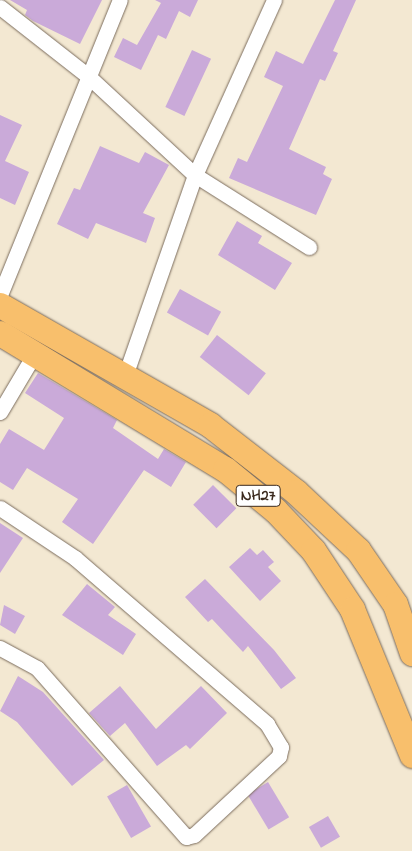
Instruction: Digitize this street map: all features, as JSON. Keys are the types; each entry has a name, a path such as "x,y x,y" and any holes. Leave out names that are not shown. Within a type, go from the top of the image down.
{"highway":[{"name":"NH27","path":"0,305 126,374 210,425 296,492 358,550 395,604 412,653"},
{"name":"NH27","path":"0,333 225,469 275,510 306,544 352,609 412,754"}],"street":[{"path":"0,295 120,0"},
{"path":"126,374 195,175 274,0"},
{"path":"0,7 88,76 195,175 309,247"},
{"path":"0,412 35,353"},
{"path":"0,508 75,558 267,724 281,747 279,756 194,835 186,837 37,668 0,648"}],"building":[{"path":"10,0 102,0 80,44 33,21 25,15 27,10"},
{"path":"155,0 198,0 190,17 179,11 166,39 158,35 141,70 114,57 123,38 137,45 161,3"},
{"path":"335,0 356,0 333,51 338,53 325,81 320,79 289,149 326,167 323,174 332,179 316,215 229,178 238,158 247,162 283,86 264,77 276,51 303,64"},
{"path":"192,50 211,59 184,116 165,107"},
{"path":"0,115 22,125 5,161 29,172 15,205 0,198"},
{"path":"100,146 139,163 145,152 169,165 143,213 155,218 146,243 96,223 88,239 57,224 74,188 80,190"},
{"path":"237,221 262,236 258,243 292,263 275,290 218,255"},
{"path":"180,289 221,312 208,335 167,313"},
{"path":"217,335 266,373 249,395 200,357"},
{"path":"38,373 117,420 113,428 158,459 164,449 186,462 171,487 144,470 93,544 62,522 78,499 27,468 13,490 0,482 0,444 9,429 44,450 64,418 25,393"},
{"path":"213,485 236,508 217,528 193,505"},
{"path":"0,523 23,538 0,573"},
{"path":"250,548 257,555 263,550 274,562 268,567 281,581 260,601 229,567"},
{"path":"205,579 274,650 296,678 281,689 248,646 243,652 212,619 208,622 185,597"},
{"path":"87,584 115,607 108,615 136,634 123,655 62,615"},
{"path":"4,605 25,616 15,634 0,625"},
{"path":"18,676 43,692 104,760 72,786 17,722 0,711"},
{"path":"120,686 156,729 201,686 227,713 190,749 186,745 157,766 125,723 110,736 89,713"},
{"path":"268,782 289,817 269,830 247,794"},
{"path":"127,785 151,827 131,838 107,796"},
{"path":"328,816 340,837 321,848 309,827"}]}
